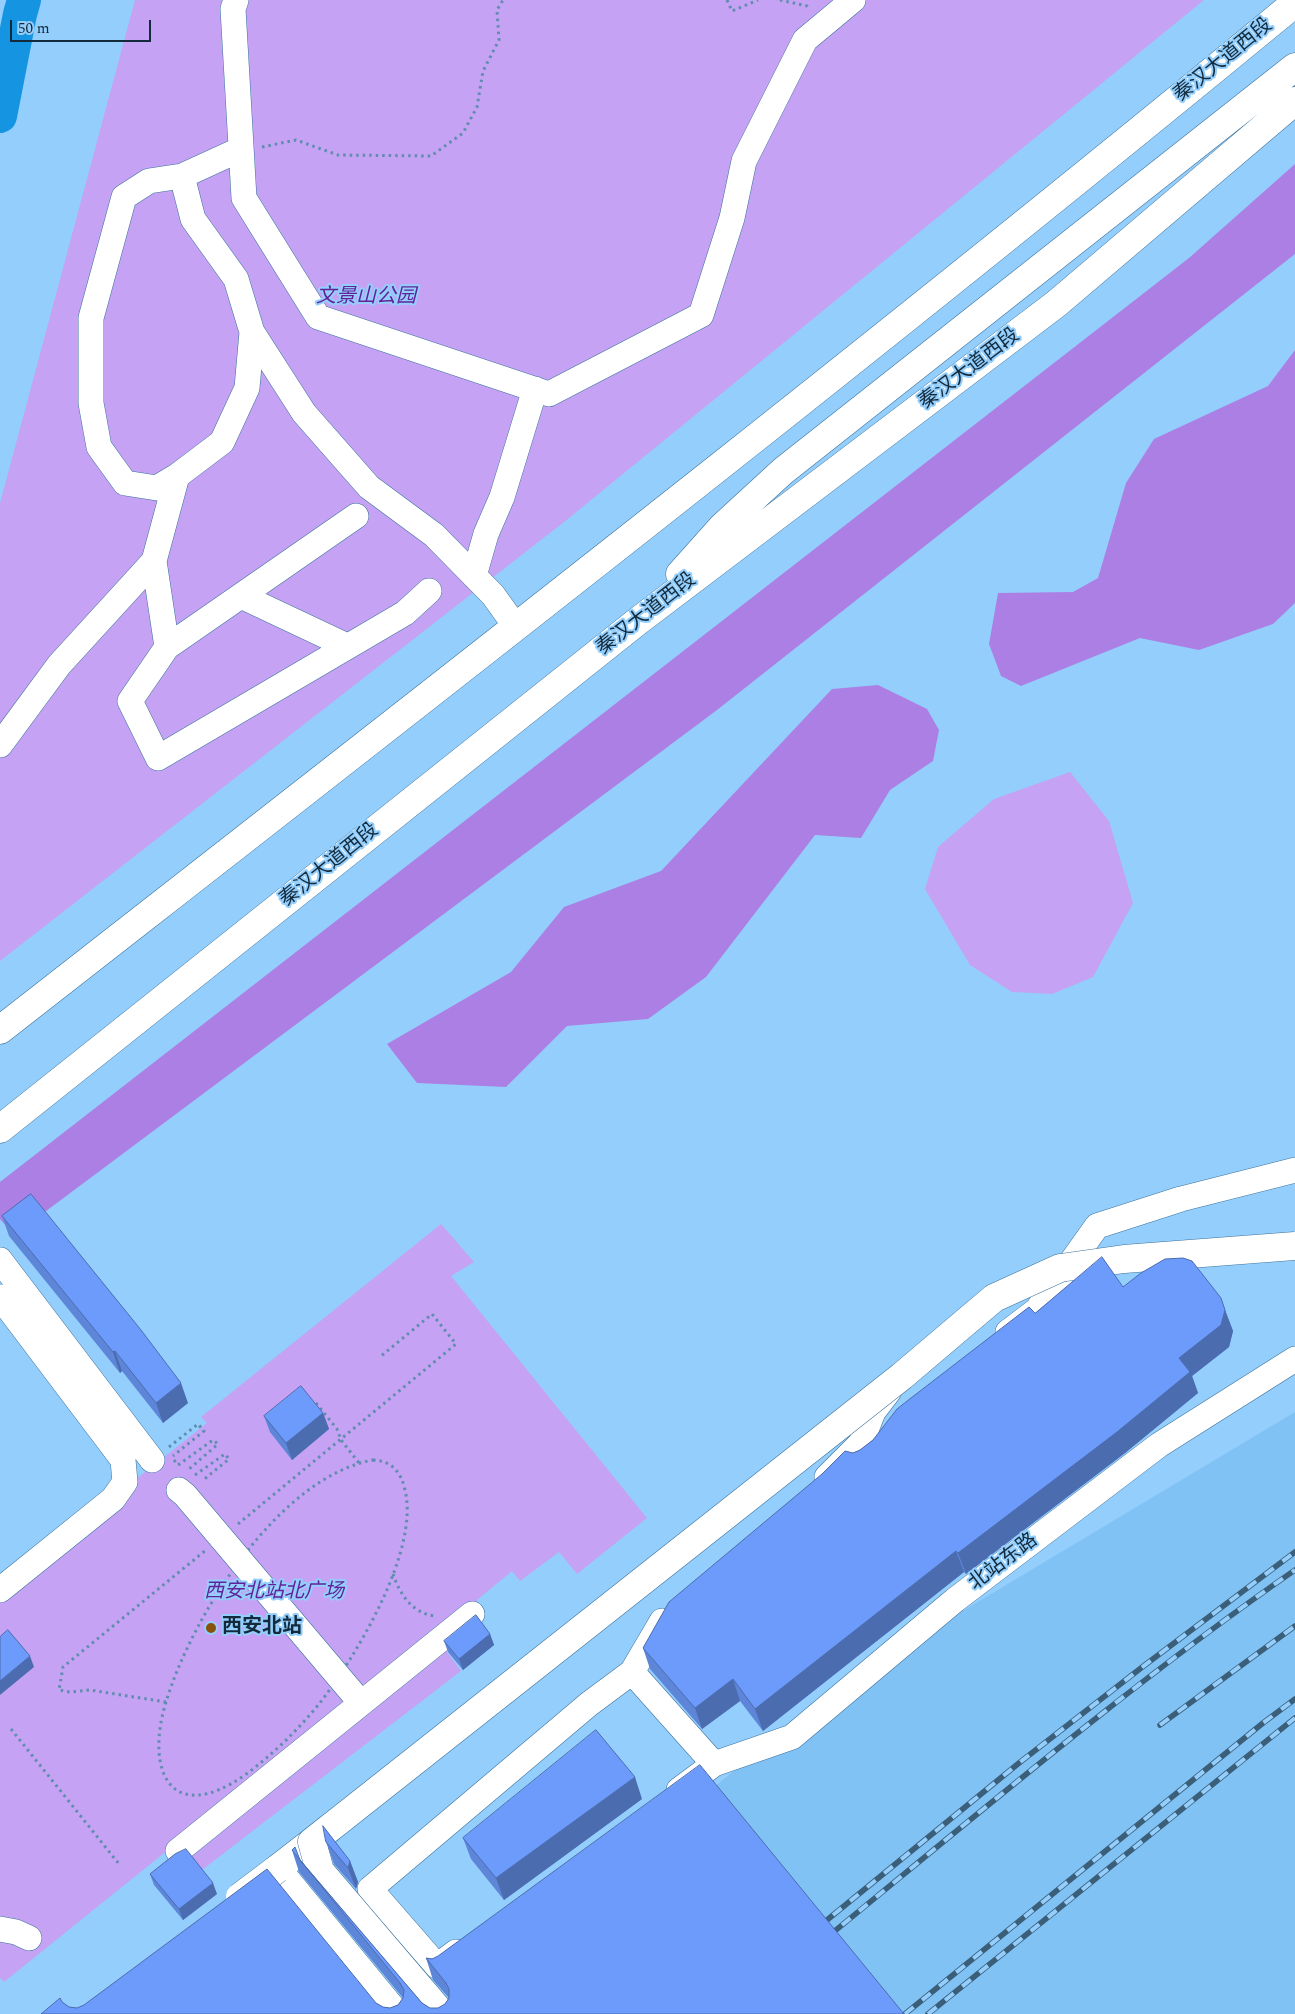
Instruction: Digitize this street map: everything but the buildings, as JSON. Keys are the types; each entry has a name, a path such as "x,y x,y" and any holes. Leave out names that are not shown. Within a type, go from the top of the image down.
{"main road":[{"name":"秦汉大道西段","path":"0,1030 516,627 1129,140 1295,3"},
{"path":"638,621 722,527 784,471 1295,67"},
{"name":"秦汉大道西段","path":"0,1129 638,621 1056,304 1295,101"},
{"path":"442,2014 320,1871 312,1842 902,1376 994,1298 1060,1268 1124,1259 1295,1246"},
{"path":"222,1910 357,1807"},
{"path":"277,1869 396,2014"}],"street":[{"path":"236,0 233,9 244,198 318,317 549,394 700,314 732,218 744,161 805,40 853,0"},
{"path":"241,149 182,176 149,181 124,197 91,318 92,403 99,447 125,484 157,488 177,476 222,442 247,388 252,332"},
{"path":"182,176 193,220 236,279 252,332 304,413 369,487 434,535 493,595 516,627"},
{"path":"474,576 486,534 502,497 535,390"},
{"path":"168,647 154,561 177,476"},
{"path":"356,516 168,647 130,701 158,758 404,613 429,591"},
{"path":"0,745 59,665 154,561"},
{"path":"241,596 347,646"},
{"path":"990,1346 1037,1310 1097,1226 1181,1199 1295,1170"},
{"path":"0,1260 152,1460"},
{"path":"0,1297 123,1460 125,1482 113,1499 0,1590"},
{"name":"北站东路","path":"659,1805 714,1764 792,1737 955,1600 1159,1445 1295,1359"},
{"path":"896,1418 869,1452 814,1492 861,1443 873,1412 902,1376"},
{"path":"185,1484 222,1538 361,1703"},
{"path":"476,1937 437,1966 370,1889 589,1704 632,1672 675,1606"},
{"path":"178,1851 472,1614"},
{"path":"632,1672 714,1764"},
{"path":"0,1929 16,1932 29,1938"}],"path":[{"path":"241,149 296,140 338,155 431,156 463,132 477,107 483,71 499,40 497,10 503,0"},
{"path":"727,0 732,11 758,0"},
{"path":"780,0 807,6 824,23"},
{"path":"166,1702 90,1690 70,1692 59,1690 63,1667 366,1420 368,1415 456,1344 432,1314 380,1356"},
{"path":"316,1403 337,1429 341,1440 359,1463"},
{"path":"152,1460 198,1424 204,1431 171,1457 178,1465 213,1440 218,1444 185,1484"},
{"path":"225,1454 229,1459 185,1484 225,1454"},
{"path":"393,1574 400,1592 408,1603 428,1615 442,1616"},
{"path":"11,1729 119,1864"}],"shaded area":[{"path":"1295,164 1295,254 717,710 14,1235 0,1219 0,1182 1189,258"},
{"path":"1295,350 1295,603 1273,624 1199,650 1140,638 1021,686 1001,676 989,644 998,593 1073,592 1098,578 1126,483 1154,439 1268,386"},
{"path":"878,685 927,709 939,730 933,761 890,790 861,838 815,835 706,977 648,1019 567,1026 506,1087 417,1083 387,1044 511,972 564,907 661,871 832,689"},
{"path":"1295,1412 1295,2014 433,2014 844,1682"}],"green space":[{"name":"文景山公园","path":"135,0 1204,0 564,522 0,961 0,503"},
{"path":"1070,772 1109,821 1133,903 1093,977 1052,994 1012,992 970,965 925,889 938,847 994,799"},
{"name":"西安北站北广场","path":"441,1224 474,1262 451,1276 647,1518 577,1574 559,1552 520,1581 512,1571 477,1600 474,1622 442,1645 461,1671 198,1873 174,1845 4,1982 0,1978 0,1587 207,1423 201,1417"}],"waterway":[{"path":"0,116 24,0"}],"railway":[{"path":"816,1929 1019,1763 1295,1552"},
{"path":"825,1939 1115,1703 1234,1613 1295,1570"},
{"path":"1160,1725 1295,1626"},
{"path":"905,2014 1295,1699"},
{"path":"928,2014 1295,1718"}],"place":[{"name":"西安北站","path":"211,1628"}]}
